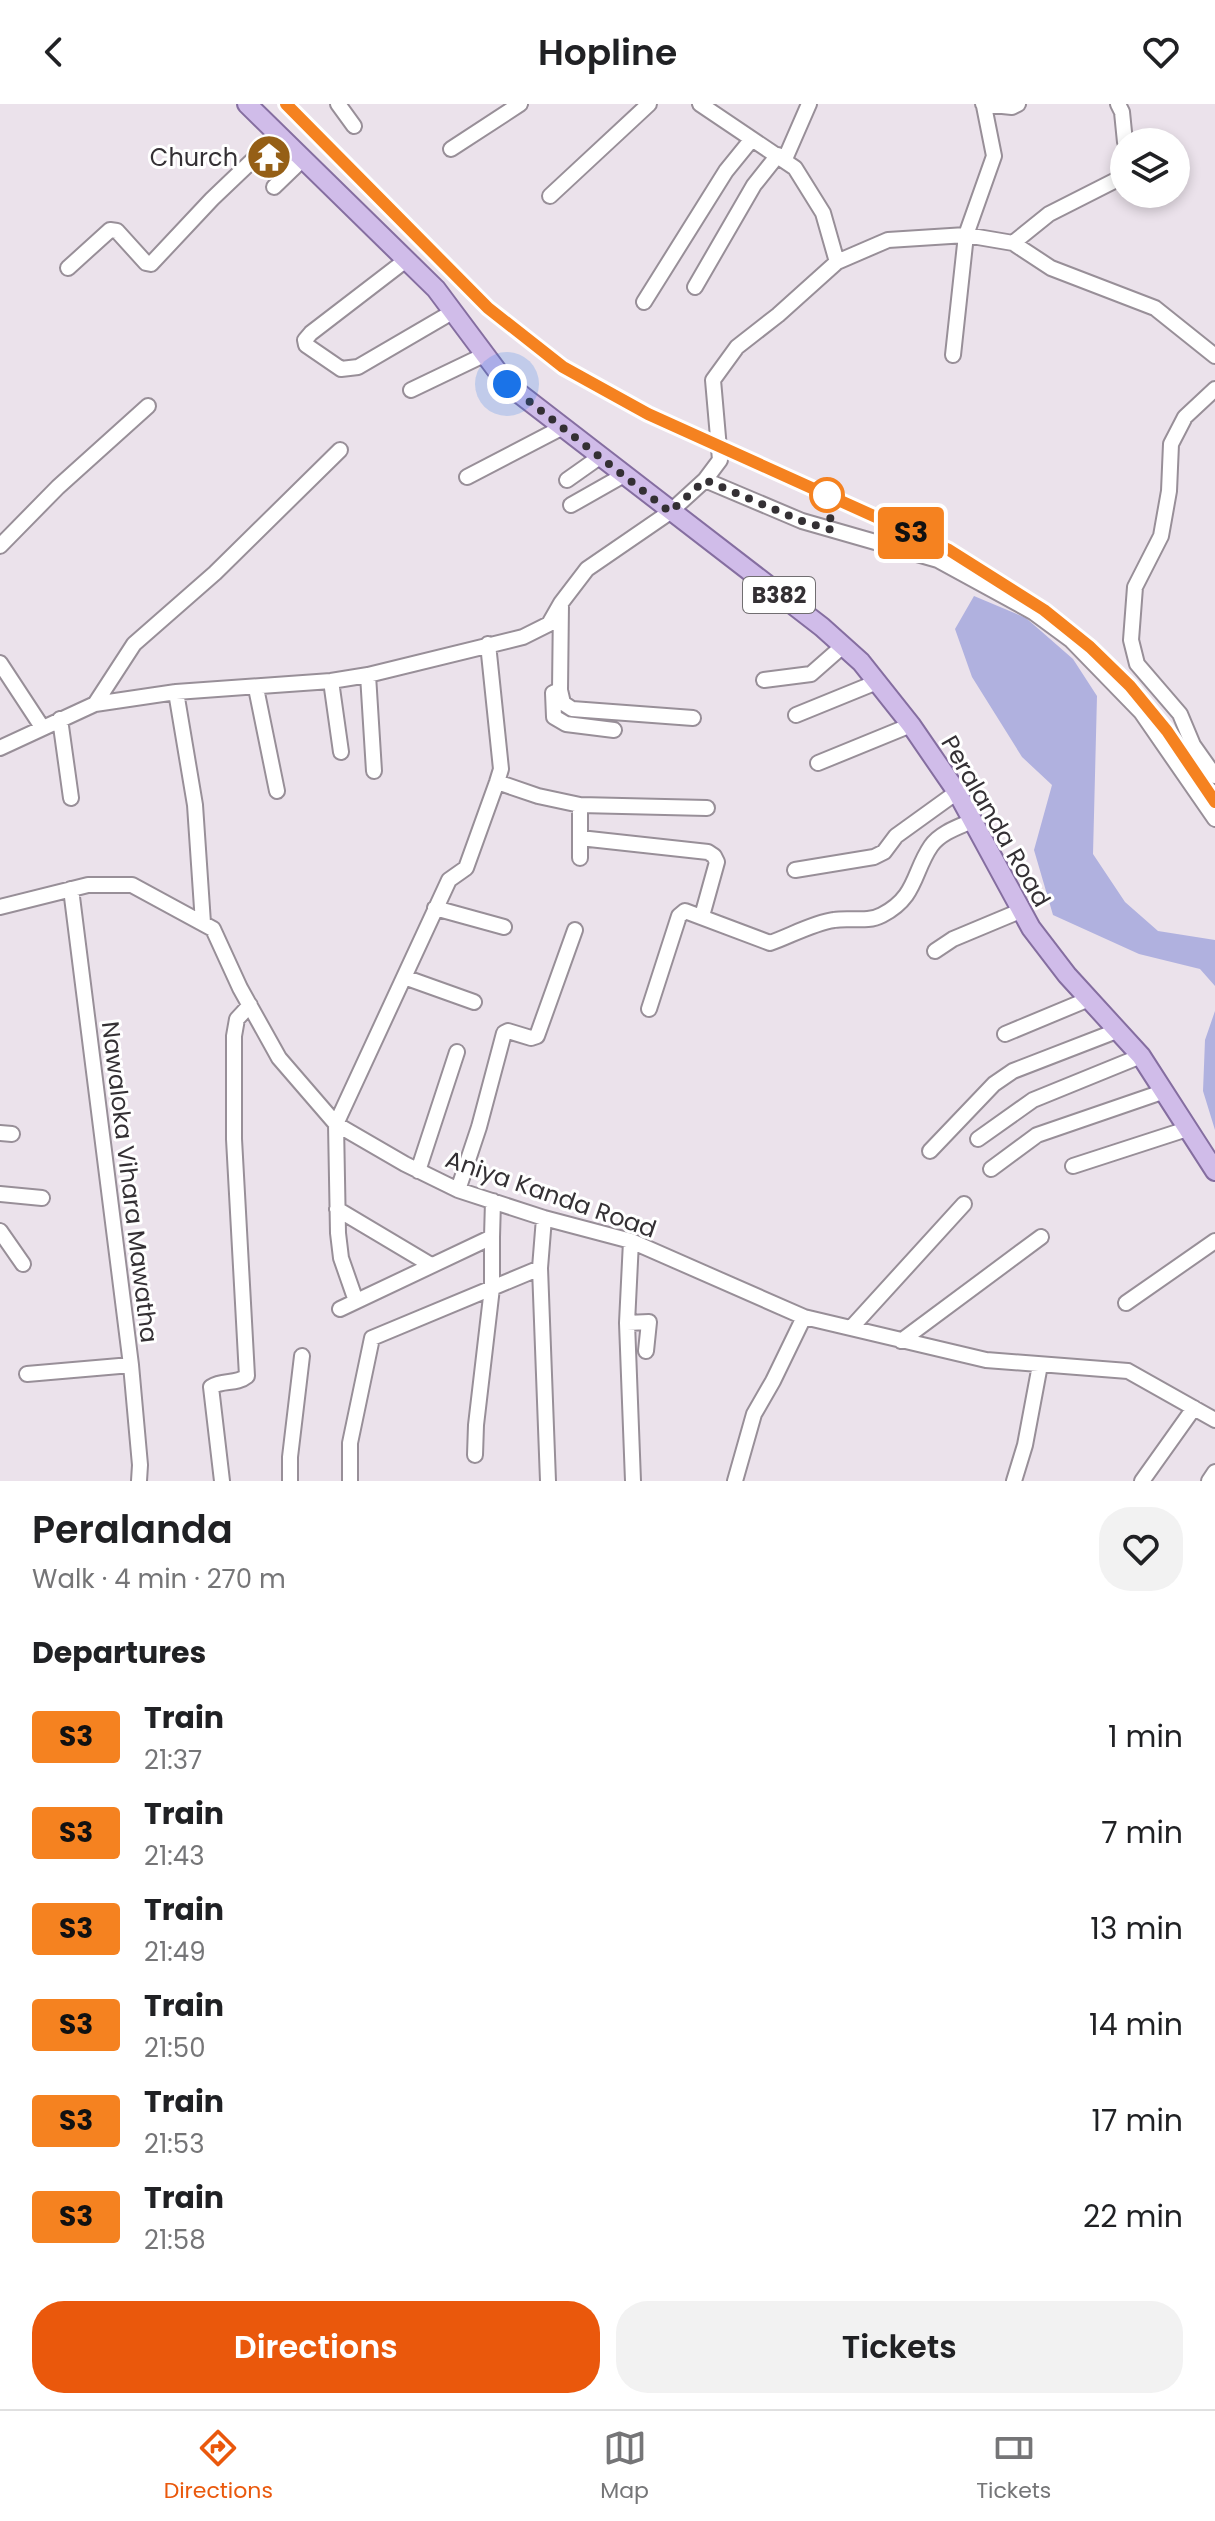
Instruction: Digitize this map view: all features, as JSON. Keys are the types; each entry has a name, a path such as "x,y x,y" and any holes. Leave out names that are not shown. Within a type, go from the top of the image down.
{"main road":[{"name":"Peralanda Road","path":"247,104 454,311 507,384 844,645 911,725 957,792 1020,911 1047,951 1141,1056 1215,1171"}],"street":[{"path":"338,104 354,126"},
{"path":"451,149 520,104"},
{"path":"550,196 649,104"},
{"path":"700,104 795,168 823,213 837,262"},
{"path":"722,119 729,104"},
{"path":"695,287 754,185 781,157 809,104"},
{"path":"953,355 966,235 994,156 984,105 1012,107 1018,104"},
{"path":"1118,104 1124,128"},
{"path":"68,268 110,230 117,231 146,263 151,264 212,199 279,135"},
{"path":"644,302 726,171 752,139"},
{"path":"274,187 303,159"},
{"path":"1013,243 1049,214 1110,183"},
{"path":"0,748 95,704 176,692 256,688 368,675 541,630 549,624 587,569 670,512 705,480 720,460 713,380 737,347 837,262 888,240 966,235 1013,243 1051,268 1155,308 1215,356"},
{"path":"406,260 311,333 305,340 306,345 341,369 358,367 454,311"},
{"path":"411,390 484,355"},
{"path":"1215,389 1185,417 1171,444 1169,491 1161,536 1135,587 1131,640 1137,664 1180,714 1193,745 1215,776"},
{"path":"0,546 58,487 148,406"},
{"path":"467,477 563,427"},
{"path":"95,704 134,644 215,573 340,450"},
{"path":"567,480 601,456"},
{"path":"571,505 624,475"},
{"path":"705,480 802,521 938,560 1033,612 1071,640 1141,712 1215,819"},
{"path":"561,603 560,690 563,703 572,709 693,718"},
{"path":"356,1301 341,1258 336,1124 449,880 466,868 497,782 501,769 488,644"},
{"path":"764,680 811,674 844,645"},
{"path":"0,663 42,727"},
{"path":"368,675 374,771"},
{"path":"331,681 341,752"},
{"path":"796,715 877,682"},
{"path":"256,688 277,791"},
{"path":"560,690 553,693 554,717 566,724 614,730"},
{"path":"176,692 195,805 203,923"},
{"path":"60,719 71,798"},
{"path":"818,763 911,725"},
{"path":"497,782 538,796 580,805 707,808"},
{"path":"795,870 874,857 884,852 896,836 957,792"},
{"path":"580,805 580,858"},
{"path":"649,1009 679,916 685,911 770,943 832,920 869,920 883,915 908,893 916,882 930,847 947,832 972,821"},
{"path":"580,838 708,852 717,862 702,916"},
{"name":"Aniya Kanda Road","path":"0,907 88,885 132,885 213,929 279,1058 336,1124 458,1190 544,1218 631,1241 804,1317 986,1360 1128,1371 1215,1420"},
{"name":"Nawaloka Vihara Mawatha","path":"71,889 131,1365 139,1481"},
{"path":"435,908 504,927"},
{"path":"935,951 953,939 1020,911"},
{"path":"458,1190 479,1127 504,1033 537,1036 575,930"},
{"path":"404,977 474,1002"},
{"path":"1005,1034 1089,999"},
{"path":"222,1481 211,1387 218,1383 240,1382 247,1376 234,1139 234,1036 237,1019 250,1005"},
{"path":"930,1151 1003,1077 1119,1030"},
{"path":"418,1171 457,1052"},
{"path":"978,1139 1033,1100 1141,1056"},
{"path":"991,1169 1037,1135 1165,1091"},
{"path":"1073,1166 1187,1129"},
{"path":"0,1194 42,1198"},
{"path":"475,1455 492,1288 493,1201"},
{"path":"851,1328 964,1204"},
{"path":"337,1209 431,1265"},
{"path":"544,1218 540,1268 548,1481"},
{"path":"0,1231 23,1264"},
{"path":"340,1309 492,1237"},
{"path":"901,1341 1041,1237"},
{"path":"631,1241 627,1323 633,1481"},
{"path":"1126,1303 1215,1241"},
{"path":"350,1481 350,1443 372,1338 540,1268"},
{"path":"735,1481 754,1414 804,1317"},
{"path":"627,1323 649,1322 646,1351"},
{"path":"290,1481 302,1356"},
{"path":"27,1374 131,1365"},
{"path":"1014,1481 1025,1445 1040,1365"},
{"path":"1142,1481 1194,1408"},
{"path":"1209,1481 1215,1472"}],"water":[{"path":"974,596 1026,618 1073,659 1097,696 1093,854 1125,902 1158,931 1215,940 1215,986 1200,969 1139,954 1053,915 1034,850 1052,785 1022,757 972,677 955,629"},
{"path":"1215,1011 1215,1130 1203,1091 1205,1040"}],"railway":[{"path":"286,104 488,308 563,367 648,414 949,550 1044,610 1090,647 1130,686 1167,731 1215,802"}],"train":[{"name":"S3","path":"286,104 488,308 563,367 648,414 949,550 1044,610 1090,647 1130,686 1167,731 1215,802"}],"place":[{"name":"Church","path":"269,157"}],"route":[{"path":"507,384 670,512 705,480 802,521 832,530 827,495"}]}
